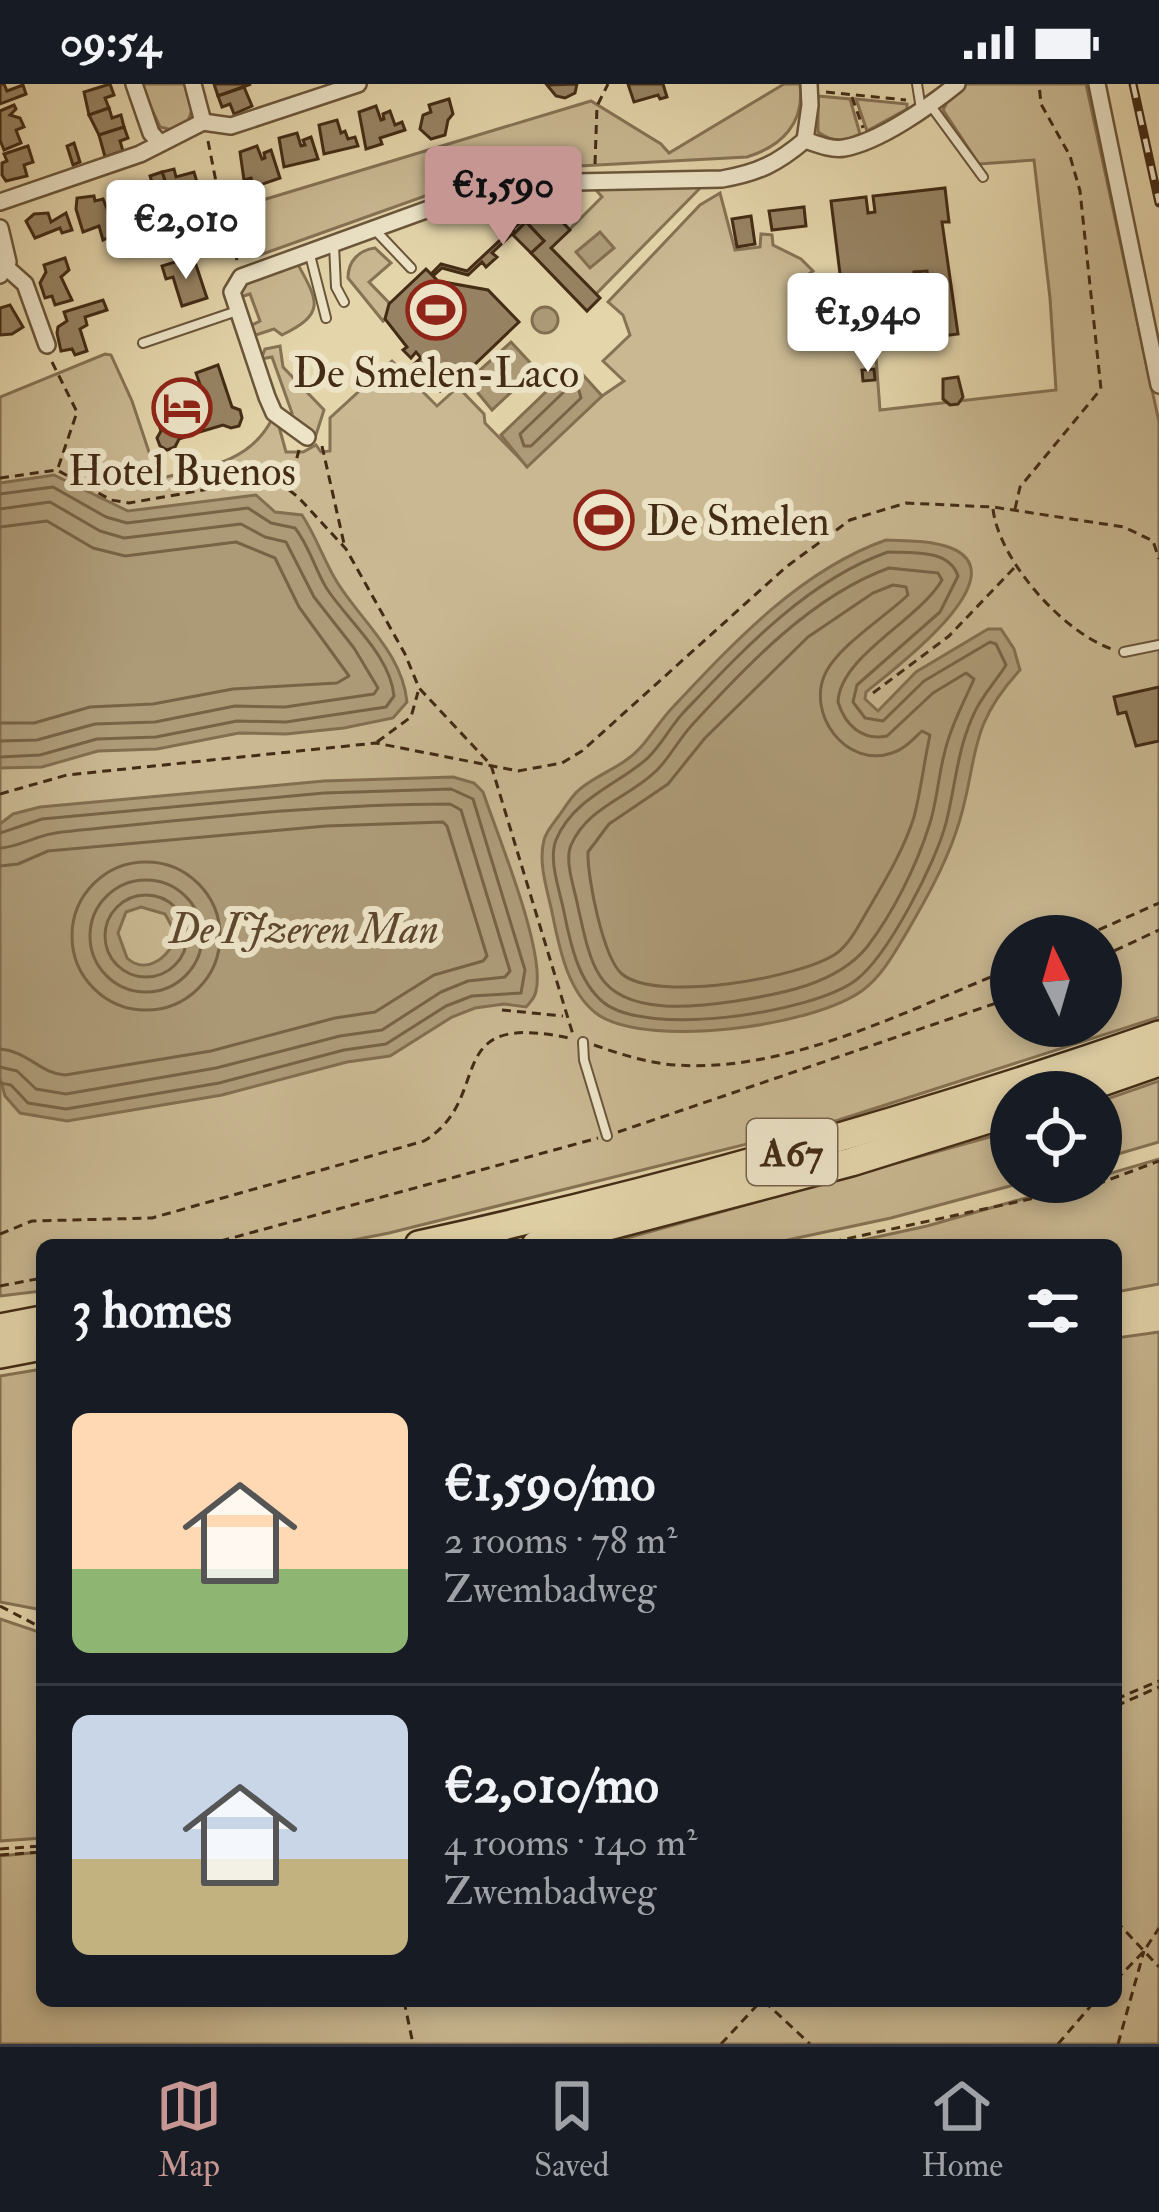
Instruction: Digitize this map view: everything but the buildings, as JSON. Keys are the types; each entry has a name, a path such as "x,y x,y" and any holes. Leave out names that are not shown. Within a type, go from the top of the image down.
{"highway":[{"name":"A67","path":"442,1239 804,1148 1159,1035"},
{"path":"1122,1075 1159,1062"},
{"name":"A67","path":"559,1239 851,1162 990,1119"},
{"path":"0,1328 36,1321"},
{"path":"0,1354 36,1347"}],"street":[{"path":"134,84 151,133 159,142"},
{"path":"193,84 203,122"},
{"path":"0,202 140,154 203,122 231,125 358,84"},
{"path":"307,437 274,413 236,311 232,286 241,277 484,189 753,174 768,169 806,140 845,148 867,139 957,84"},
{"path":"1096,84 1159,385"},
{"path":"806,140 809,87"},
{"path":"0,228 8,255 3,272 25,284 47,345"}],"lane":[{"path":"917,84 924,105 982,177"},
{"path":"374,229 411,268"},
{"path":"334,244 336,287 344,302"},
{"path":"309,252 326,318"},
{"path":"143,343 236,311"},
{"path":"1124,652 1159,645"},
{"path":"579,1041 607,1136"}],"path":[{"path":"594,182 597,106 608,84"},
{"path":"1014,511 1020,487 1101,388 1080,191 1070,156 1041,104 1039,84"},
{"path":"809,87 924,105"},
{"path":"851,96 867,139"},
{"path":"203,122 241,277"},
{"path":"55,370 77,412 57,470"},
{"path":"288,489 307,437 323,446 346,549"},
{"path":"0,478 57,470 111,500 129,503 215,488 272,485 288,489 346,549 405,654 418,688 491,765 538,911 564,1016 579,1041"},
{"path":"0,794 67,775 376,743 518,771 562,763 582,751 786,567 850,520 906,503 993,507 1124,527 1153,541 1159,559"},
{"path":"993,507 994,522 1017,566 1054,611 1096,644 1124,652"},
{"path":"873,693 949,636 1017,566"},
{"path":"376,743 412,717 418,688"},
{"path":"1122,920 1159,903"},
{"path":"1122,947 1159,930"},
{"path":"0,1234 32,1221 152,1219 424,1141 451,1121 473,1060 495,1040 513,1032 537,1031 675,1065 730,1062 807,1048 990,977"},
{"path":"502,1010 564,1016"},
{"path":"846,1239 1095,1185 1159,1161"},
{"path":"0,1286 36,1279"},
{"path":"0,1606 36,1625"},
{"path":"1122,1699 1159,1684"},
{"path":"0,1852 36,1849"},
{"path":"1122,1928 1159,1967"},
{"path":"1122,1974 1159,1928"},
{"path":"1118,2044 1144,1951"},
{"path":"405,2007 412,2044"},
{"path":"721,2044 756,2007"},
{"path":"769,2007 810,2044"},
{"path":"1058,2044 1090,2007"}],"green space":[{"path":"140,84 185,84 193,107 188,121 172,130 160,127"},
{"path":"784,84 800,84 795,121 771,146 747,157 523,169 481,176 260,255 243,206 591,101 669,153"},
{"name":"De IJzeren Man","path":"966,84 1086,84 1159,422 1159,1017 1122,1029 1122,915 990,915 990,1047 1066,1047 823,1125 358,1239 36,1239 36,1292 0,1296 0,397 111,355 158,479 237,455 271,421 278,423 286,452 303,452 316,445 321,452 330,451 330,418 392,361 437,406 458,387 527,466 624,381 603,361 630,335 623,315 608,302 700,205 720,193 735,250 760,247 761,234 772,235 773,245 813,271 801,279 809,304 847,293 850,323 856,325 861,355 876,357 880,410 1056,390 1034,160 979,164 943,110"},
{"path":"818,96 850,99 860,134 839,140 818,132"},
{"path":"856,99 907,104 907,109 867,131"},
{"path":"708,180 596,294 551,248 602,197 590,183"},
{"path":"375,248 391,263 369,282 396,310 383,321 348,278 356,257"},
{"path":"296,261 313,296 312,312 282,335 274,329 256,335 250,326 260,321 250,294 241,297 241,283"},
{"path":"280,346 283,367 324,410 315,438 287,416 292,413 272,357 261,359 265,349"},
{"path":"1159,1081 1159,1142 1122,1153 1122,1094"},
{"path":"990,1137 990,1191 792,1239 624,1239"},
{"path":"1159,1159 1159,1284 1122,1291 1122,1239 867,1239 1008,1203 1122,1203 1122,1170"},
{"path":"1159,1332 1159,2044 0,2044 0,1856 36,1853 36,2007 1122,2007 1122,1337"},
{"path":"36,1370 36,1609 0,1602 0,1376"},
{"path":"0,1619 36,1631 36,1838 0,1841"}],"water":[{"path":"600,232 614,248 590,268 576,252"},
{"path":"545,307 558,320 545,333 532,320"},
{"path":"511,342 536,369 492,410 468,381"},
{"path":"574,365 602,396 527,467 501,435"},
{"path":"54,475 128,511 256,495 275,512 302,515 337,582 389,653 407,702 393,718 344,728 239,733 157,749 98,751 42,767 0,768 0,483"},
{"path":"886,540 951,548 968,561 971,580 944,623 866,692 865,699 878,711 916,672 988,629 1001,629 1020,670 989,712 950,848 898,948 863,990 809,1014 694,1031 625,1026 600,1016 580,996 562,955 543,867 548,831 577,792 634,754 697,681 771,610 826,569"},
{"path":"453,777 474,783 483,792 534,949 536,991 526,1007 475,1008 390,1056 347,1062 222,1095 67,1121 20,1113 5,1096 0,1078 0,824 13,814 40,807 324,781","holes":["141,907 165,914 176,934 169,950 150,964 127,958 118,933 126,912"]}],"railway":[{"path":"1133,84 1159,203"}],"place":[{"name":"De Smelen-Laco","path":"436,310"},
{"name":"Hotel Buenos","path":"182,408"},
{"name":"De Smelen","path":"604,520"}]}
